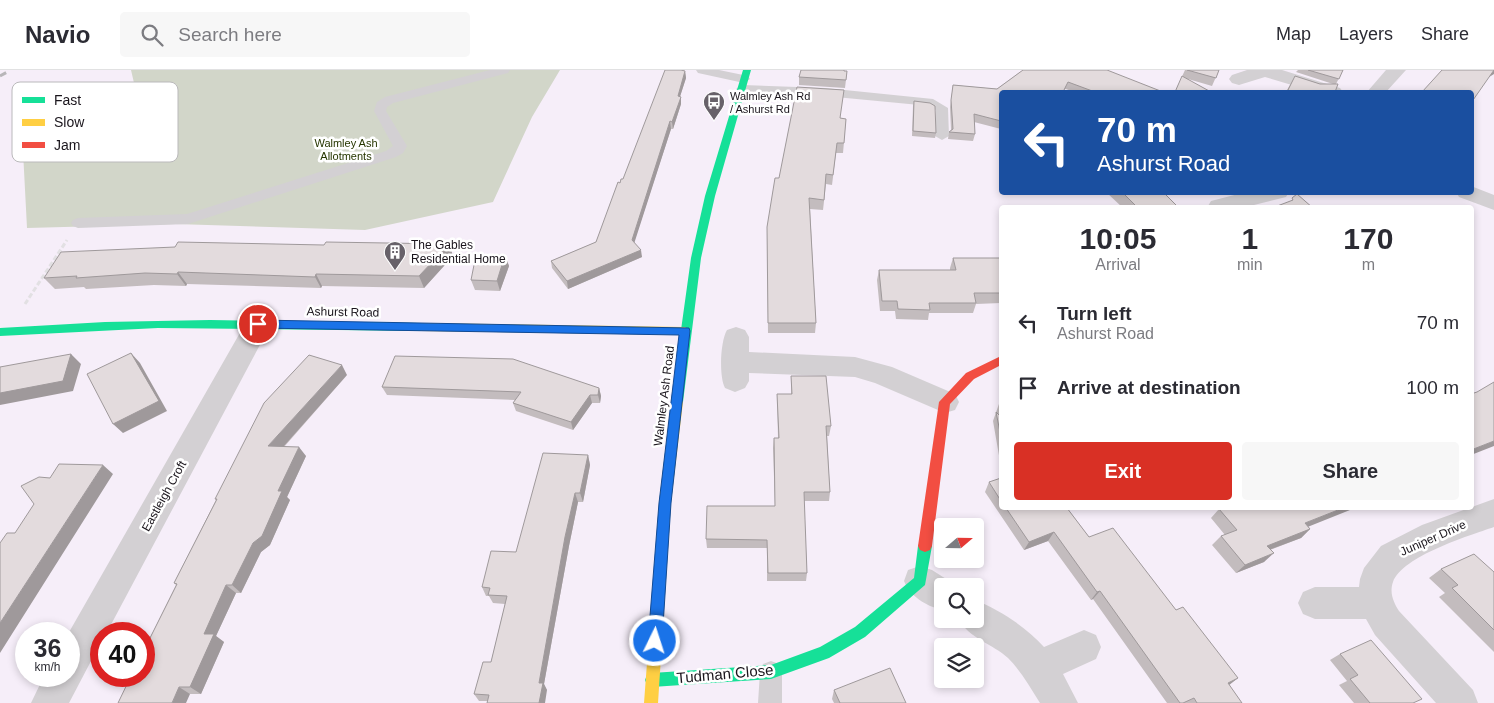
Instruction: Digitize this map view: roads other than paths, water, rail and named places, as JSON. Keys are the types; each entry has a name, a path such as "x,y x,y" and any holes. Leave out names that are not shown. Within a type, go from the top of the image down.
{"street":[{"path":"1239,79 1266,70 1327,90"},
{"path":"1378,90 1397,70"},
{"name":"Walmley Ash Road","path":"651,703 665,503 685,331 700,240 710,196 744,79"},
{"path":"1204,195 1218,205"},
{"path":"1223,205 1265,195"},
{"path":"1474,195 1494,203"},
{"name":"Ashurst Road","path":"4,332 118,325 258,324 685,331"},
{"name":"Eastleigh Croft","path":"80,647 258,324"},
{"path":"736,360 854,367 882,374 946,402 964,380 988,365 999,361"},
{"name":"Tudman Close","path":"652,680 770,672 824,653 931,588 946,402"},
{"name":"Juniper Drive","path":"1375,603 1376,579 1392,556 1433,535 1494,512"},
{"path":"1315,603 1375,603 1387,623 1460,703"},
{"path":"984,622 1019,645 1038,666 1060,703"},
{"path":"1038,666 1084,647"},
{"path":"49,703 58,687"}],"lane":[{"path":"78,223 188,219 391,154 398,150 400,146 380,111 381,105 389,100 504,70"},
{"path":"702,70 825,92 933,103 942,108 942,136"},
{"path":"770,672 770,703"}],"railway":[{"path":"0,76 11,70"}],"place":[{"name":"Walmley Ash Rd / Ashurst Rd","path":"714,121"},
{"name":"The Gables Residential Home","path":"395,271"}],"park label":[{"name":"Walmley Ash Allotments","path":"346,149"}]}
